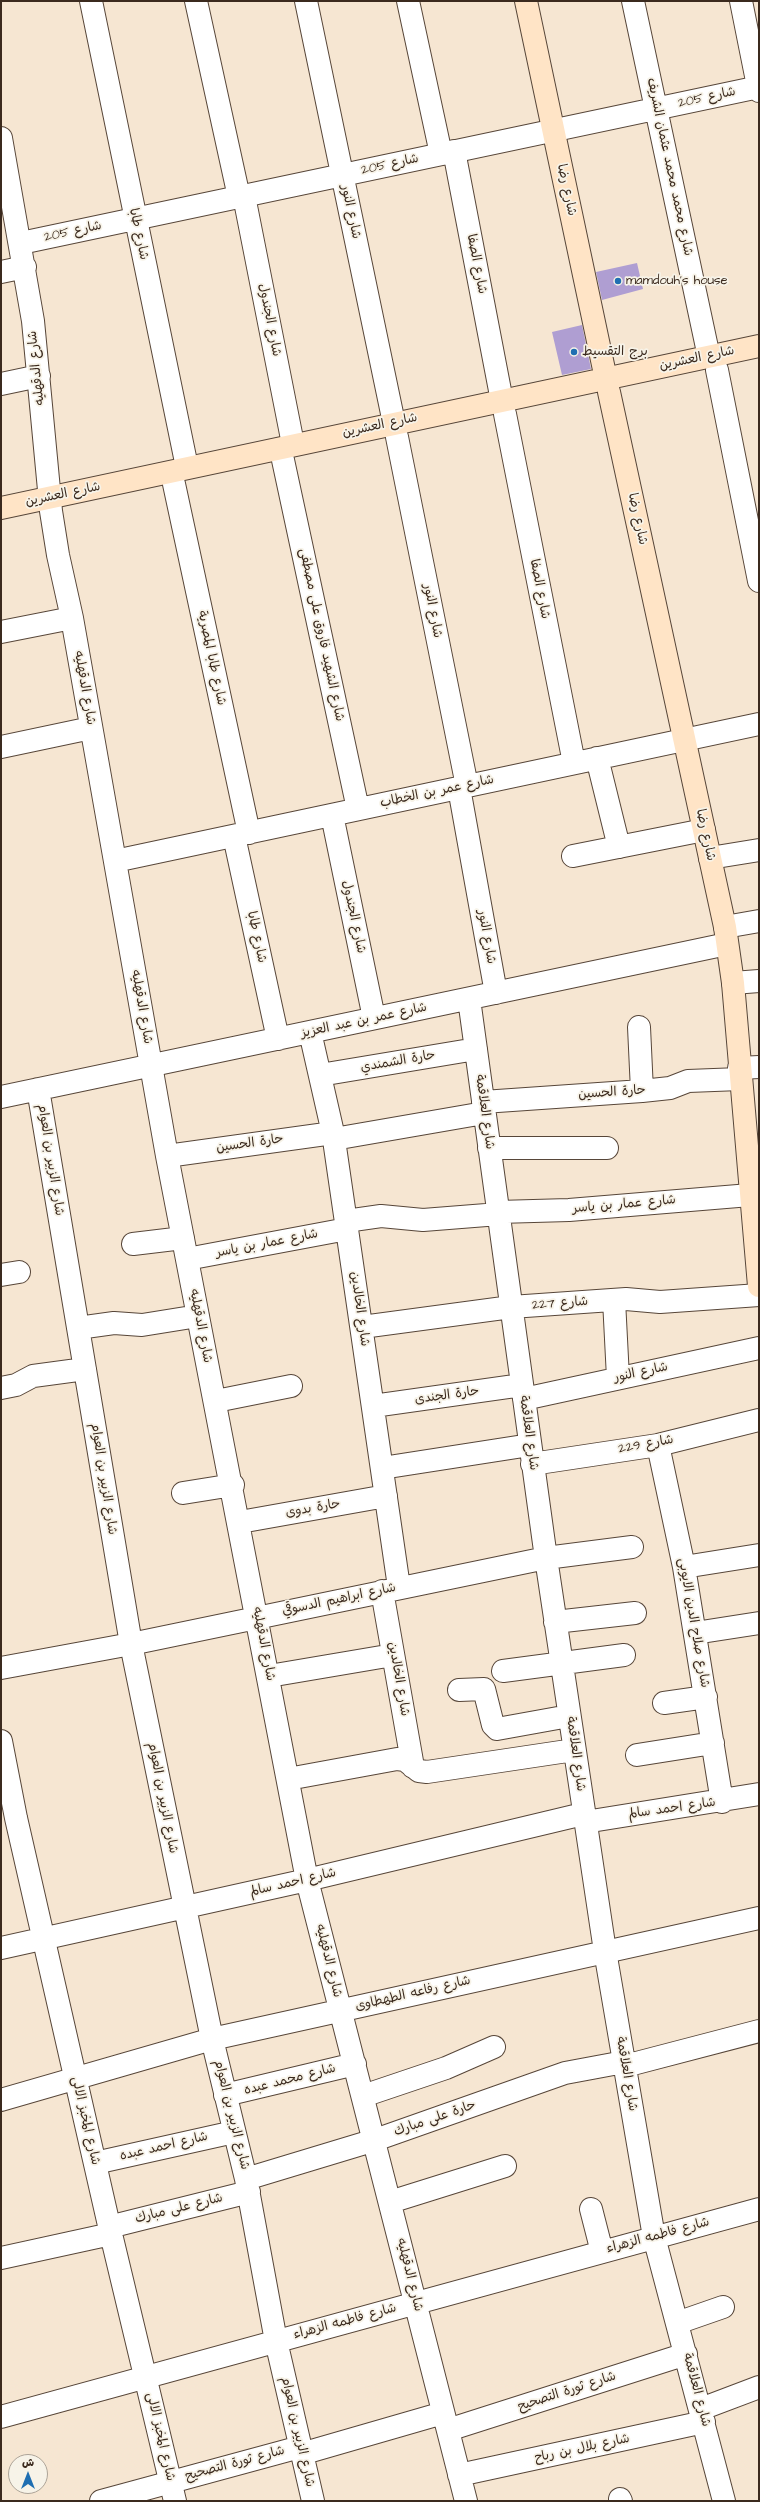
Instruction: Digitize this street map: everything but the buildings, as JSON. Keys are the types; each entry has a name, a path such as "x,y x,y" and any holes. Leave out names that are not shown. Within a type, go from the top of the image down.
{"street":[{"name":"شارع طابا","path":"91,1 135,219 181,476"},
{"name":"شارع الجندول","path":"196,1 242,197 288,452"},
{"name":"شارع النور","path":"306,1 395,430 463,787 496,993"},
{"name":"شارع الصفا","path":"408,1 448,153 503,408 574,763"},
{"name":"شارع رضا","path":"526,1 726,936 746,1071 753,1158 750,1194 759,1286"},
{"name":"شارع محمد محمد عثمان الشريف","path":"633,1 713,363 759,581"},
{"path":"741,1 759,88"},
{"name":"شارع 205","path":"21,243 553,130 759,88"},
{"name":"شارع الدقهليه","path":"1,138 4,170 25,267 39,376 51,504 167,1156 240,1522 307,1880 375,2140 466,2501"},
{"path":"1,272 25,267"},
{"name":"شارع العشرين","path":"1,508 51,504 288,452 503,408 713,363 759,346"},
{"name":"شارع العشرين","path":"713,363 759,361"},
{"path":"1,384 39,376"},
{"name":"شارع الشهيد فاروق على مصطفى","path":"288,452 358,809"},
{"name":"شارع طابا المصرية","path":"181,476 241,834"},
{"name":"شارع العشرين","path":"1,522 51,504"},
{"path":"1,632 72,618"},
{"name":"شارع عمر بن الخطاب","path":"115,861 759,724"},
{"path":"1,747 91,728"},
{"path":"597,758 619,847"},
{"name":"شارع الجندول","path":"332,815 374,1018"},
{"path":"573,856 704,830"},
{"name":"شارع طابا","path":"241,834 278,1039"},
{"path":"710,858 759,850"},
{"name":"شارع عمر بن عبد العزيز","path":"1,1097 496,993 726,936 759,921"},
{"path":"733,983 759,981"},
{"name":"شارع العلاقمة","path":"469,998 555,1622 584,1818 624,2064 654,2238 703,2416 724,2501"},
{"path":"639,1027 642,1091"},
{"name":"شارع الخالدين","path":"310,1032 334,1136 386,1496 393,1654 413,1767"},
{"name":"حارة الشمندي","path":"320,1076 476,1049"},
{"name":"حارة الحسين","path":"167,1156 334,1136 484,1107 670,1088 693,1081 746,1071"},
{"name":"شارع الزبير بن العوام","path":"38,1090 131,1644 184,1908 225,2096 248,2186 276,2341 300,2451 313,2501"},
{"path":"489,1148 607,1148"},
{"name":"شارع عمار بن ياسر","path":"187,1259 347,1225 381,1216 423,1220 498,1213 568,1210 750,1194"},
{"path":"133,1244 183,1238"},
{"name":"شارع 227","path":"362,1327 511,1307 614,1300 660,1302 759,1295"},
{"path":"614,1300 618,1378"},
{"path":"78,1328 114,1323 142,1325 198,1316"},
{"name":"شارع النور","path":"523,1392 618,1378 759,1348"},
{"path":"1,1388 16,1384 33,1376 85,1369"},
{"path":"216,1401 291,1386"},
{"name":"حارة الجندى","path":"373,1406 523,1392"},
{"name":"شارع 229","path":"382,1468 531,1454 658,1445 759,1420"},
{"name":"شارع صلاح الدين الايوبى","path":"658,1445 684,1566 722,1802"},
{"path":"183,1493 232,1485"},
{"name":"حارة بدوى","path":"240,1522 386,1496"},
{"name":"شارع ابراهيم الدسوقي","path":"1,1668 131,1644 546,1558 632,1546"},
{"path":"684,1566 759,1555"},
{"path":"555,1622 635,1613"},
{"path":"695,1633 759,1623"},
{"path":"269,1676 393,1654"},
{"path":"504,1671 624,1655"},
{"path":"459,1690 484,1689 493,1725 497,1728 569,1716"},
{"path":"664,1703 706,1697"},
{"name":"شارع المخبز الالى","path":"1,1742 8,1820 44,1939 110,2230 173,2491"},
{"path":"637,1755 713,1743"},
{"path":"288,1779 397,1759 405,1760 419,1772 427,1772 574,1750"},
{"name":"شارع احمد سالم","path":"1,1948 584,1818 722,1802 759,1794"},
{"name":"شارع رفاعه الطهطاوى","path":"1,2100 212,2039 759,1918"},
{"name":"حارة على مبارك","path":"248,2186 565,2073 624,2064 759,2030"},
{"path":"363,2096 446,2068 494,2047"},
{"name":"شارع محمد عبده","path":"225,2096 355,2064"},
{"name":"شارع احمد عبده","path":"95,2163 234,2132"},
{"path":"390,2202 505,2166"},
{"name":"شارع على مبارك","path":"1,2258 110,2230 248,2186"},
{"path":"592,2209 602,2252"},
{"name":"شارع فاطمه الزهراء","path":"1,2417 759,2209"},
{"path":"677,2322 723,2307"},
{"name":"شارع ثورة التصحيح","path":"101,2501 173,2491 300,2451 446,2421 686,2354"},
{"name":"شارع بلال بن رباح","path":"459,2475 703,2416 759,2388"}],"place":[{"name":"mamdouh's house","path":"618,281"},
{"name":"برج التقسيط","path":"574,352"}]}
